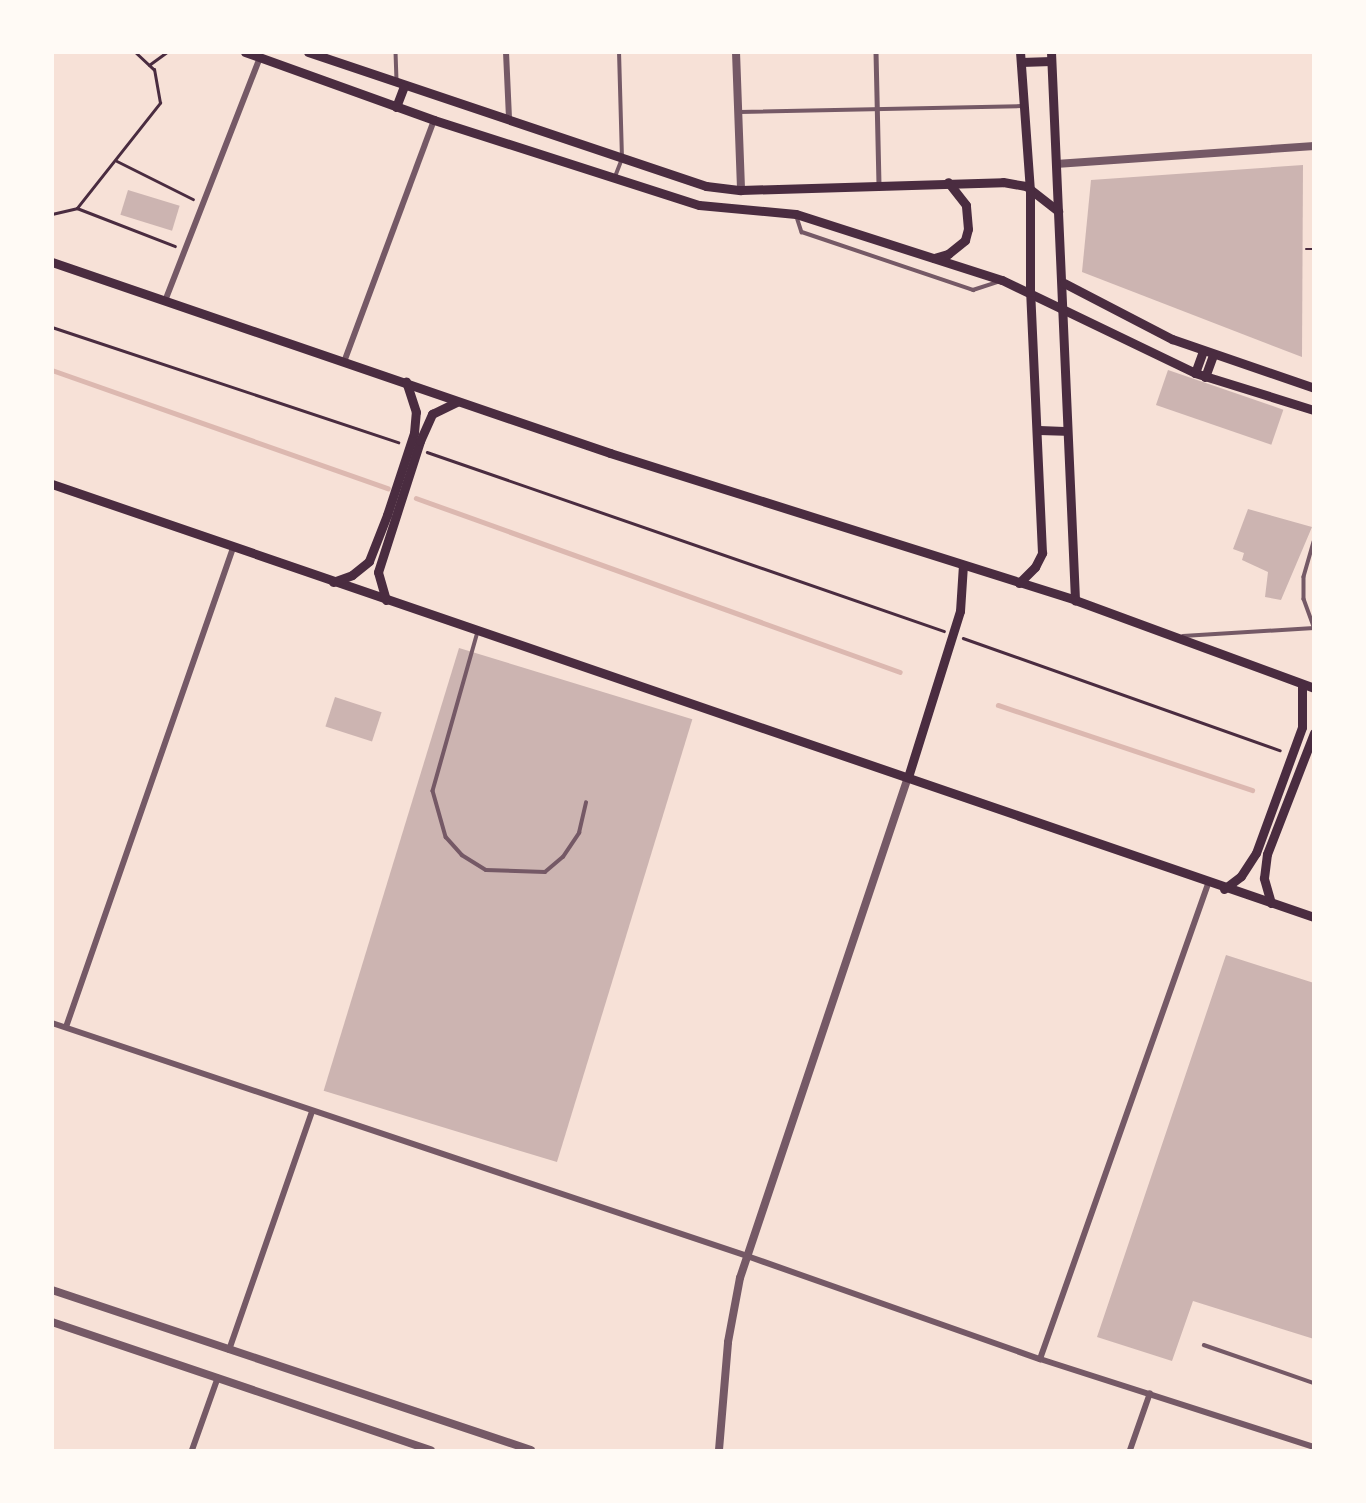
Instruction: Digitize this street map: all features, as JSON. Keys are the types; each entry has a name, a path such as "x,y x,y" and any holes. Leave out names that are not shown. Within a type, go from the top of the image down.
{"main road":[{"path":"245,52 433,120 615,177 725,210 796,215 1002,280 1195,373 1314,410"},
{"path":"308,52 706,186 741,190 879,187 948,182 1013,183 1030,191 1058,211"},
{"path":"1020,583 1035,567 1042,553 1039,430 1030,292 1030,191 1021,57 1051,57 1064,283 1064,431 1075,600"},
{"path":"396,107 401,85"},
{"path":"932,258 948,254 965,240 968,229 966,205 948,182"},
{"path":"52,262 459,401 1075,600 1314,688"},
{"path":"1064,283 1115,312 1208,353 1314,388"},
{"path":"1195,373 1208,353"},
{"path":"1205,377 1208,353"},
{"path":"386,600 378,572 414,447 416,412 407,383"},
{"path":"333,582 352,575 369,561 414,447 432,414 459,401"},
{"path":"1039,430 1064,431"},
{"path":"52,484 908,777 1208,884 1314,917"},
{"path":"908,777 964,593 963,565"},
{"path":"1224,889 1251,864 1293,754 1304,713 1302,685"},
{"path":"1271,904 1264,878 1268,854 1314,733"}],"street":[{"path":"506,52 509,119"},
{"path":"736,52 741,190"},
{"path":"876,52 879,187"},
{"path":"165,301 260,57"},
{"path":"344,362 433,120"},
{"path":"1056,164 1314,146"},
{"path":"66,1027 233,548"},
{"path":"719,1451 730,1328 747,1255 908,777"},
{"path":"1040,1359 1208,884"},
{"path":"52,1023 747,1255 1040,1359 1314,1447"},
{"path":"229,1350 312,1111"},
{"path":"52,1290 531,1451"},
{"path":"52,1322 431,1451"},
{"path":"192,1451 218,1377"},
{"path":"1130,1451 1150,1393"}],"lane":[{"path":"396,52 401,85"},
{"path":"615,177 621,159 619,52"},
{"path":"740,111 1023,106"},
{"path":"796,215 802,232 973,290 1002,280"},
{"path":"1173,637 1314,628 1304,598 1304,577 1314,542"},
{"path":"478,632 433,790 446,837 462,855 486,870 545,872 563,857 579,833 586,803"},
{"path":"1204,1345 1314,1383"}],"path":[{"path":"77,208 117,161 160,103 154,70 135,52"},
{"path":"149,65 167,52"},
{"path":"117,161 203,204"},
{"path":"52,214 77,208 185,250"},
{"path":"1306,249 1314,249"},
{"path":"52,327 414,447 1293,754"}],"building":[{"path":"1303,165 1302,357 1082,272 1091,180"},
{"path":"128,190 180,206 172,231 120,215"},
{"path":"1168,370 1283,410 1271,445 1156,405"},
{"path":"1248,509 1312,527 1281,600 1265,597 1268,572 1242,560 1244,553 1233,549"},
{"path":"459,648 692,719 557,1162 324,1091"},
{"path":"335,697 382,712 372,742 325,726"},
{"path":"1226,955 1314,983 1314,1339 1193,1301 1172,1361 1097,1337"}],"waterway":[{"path":"52,370 388,488"},
{"path":"416,498 900,672"},
{"path":"998,705 1252,790"}]}
